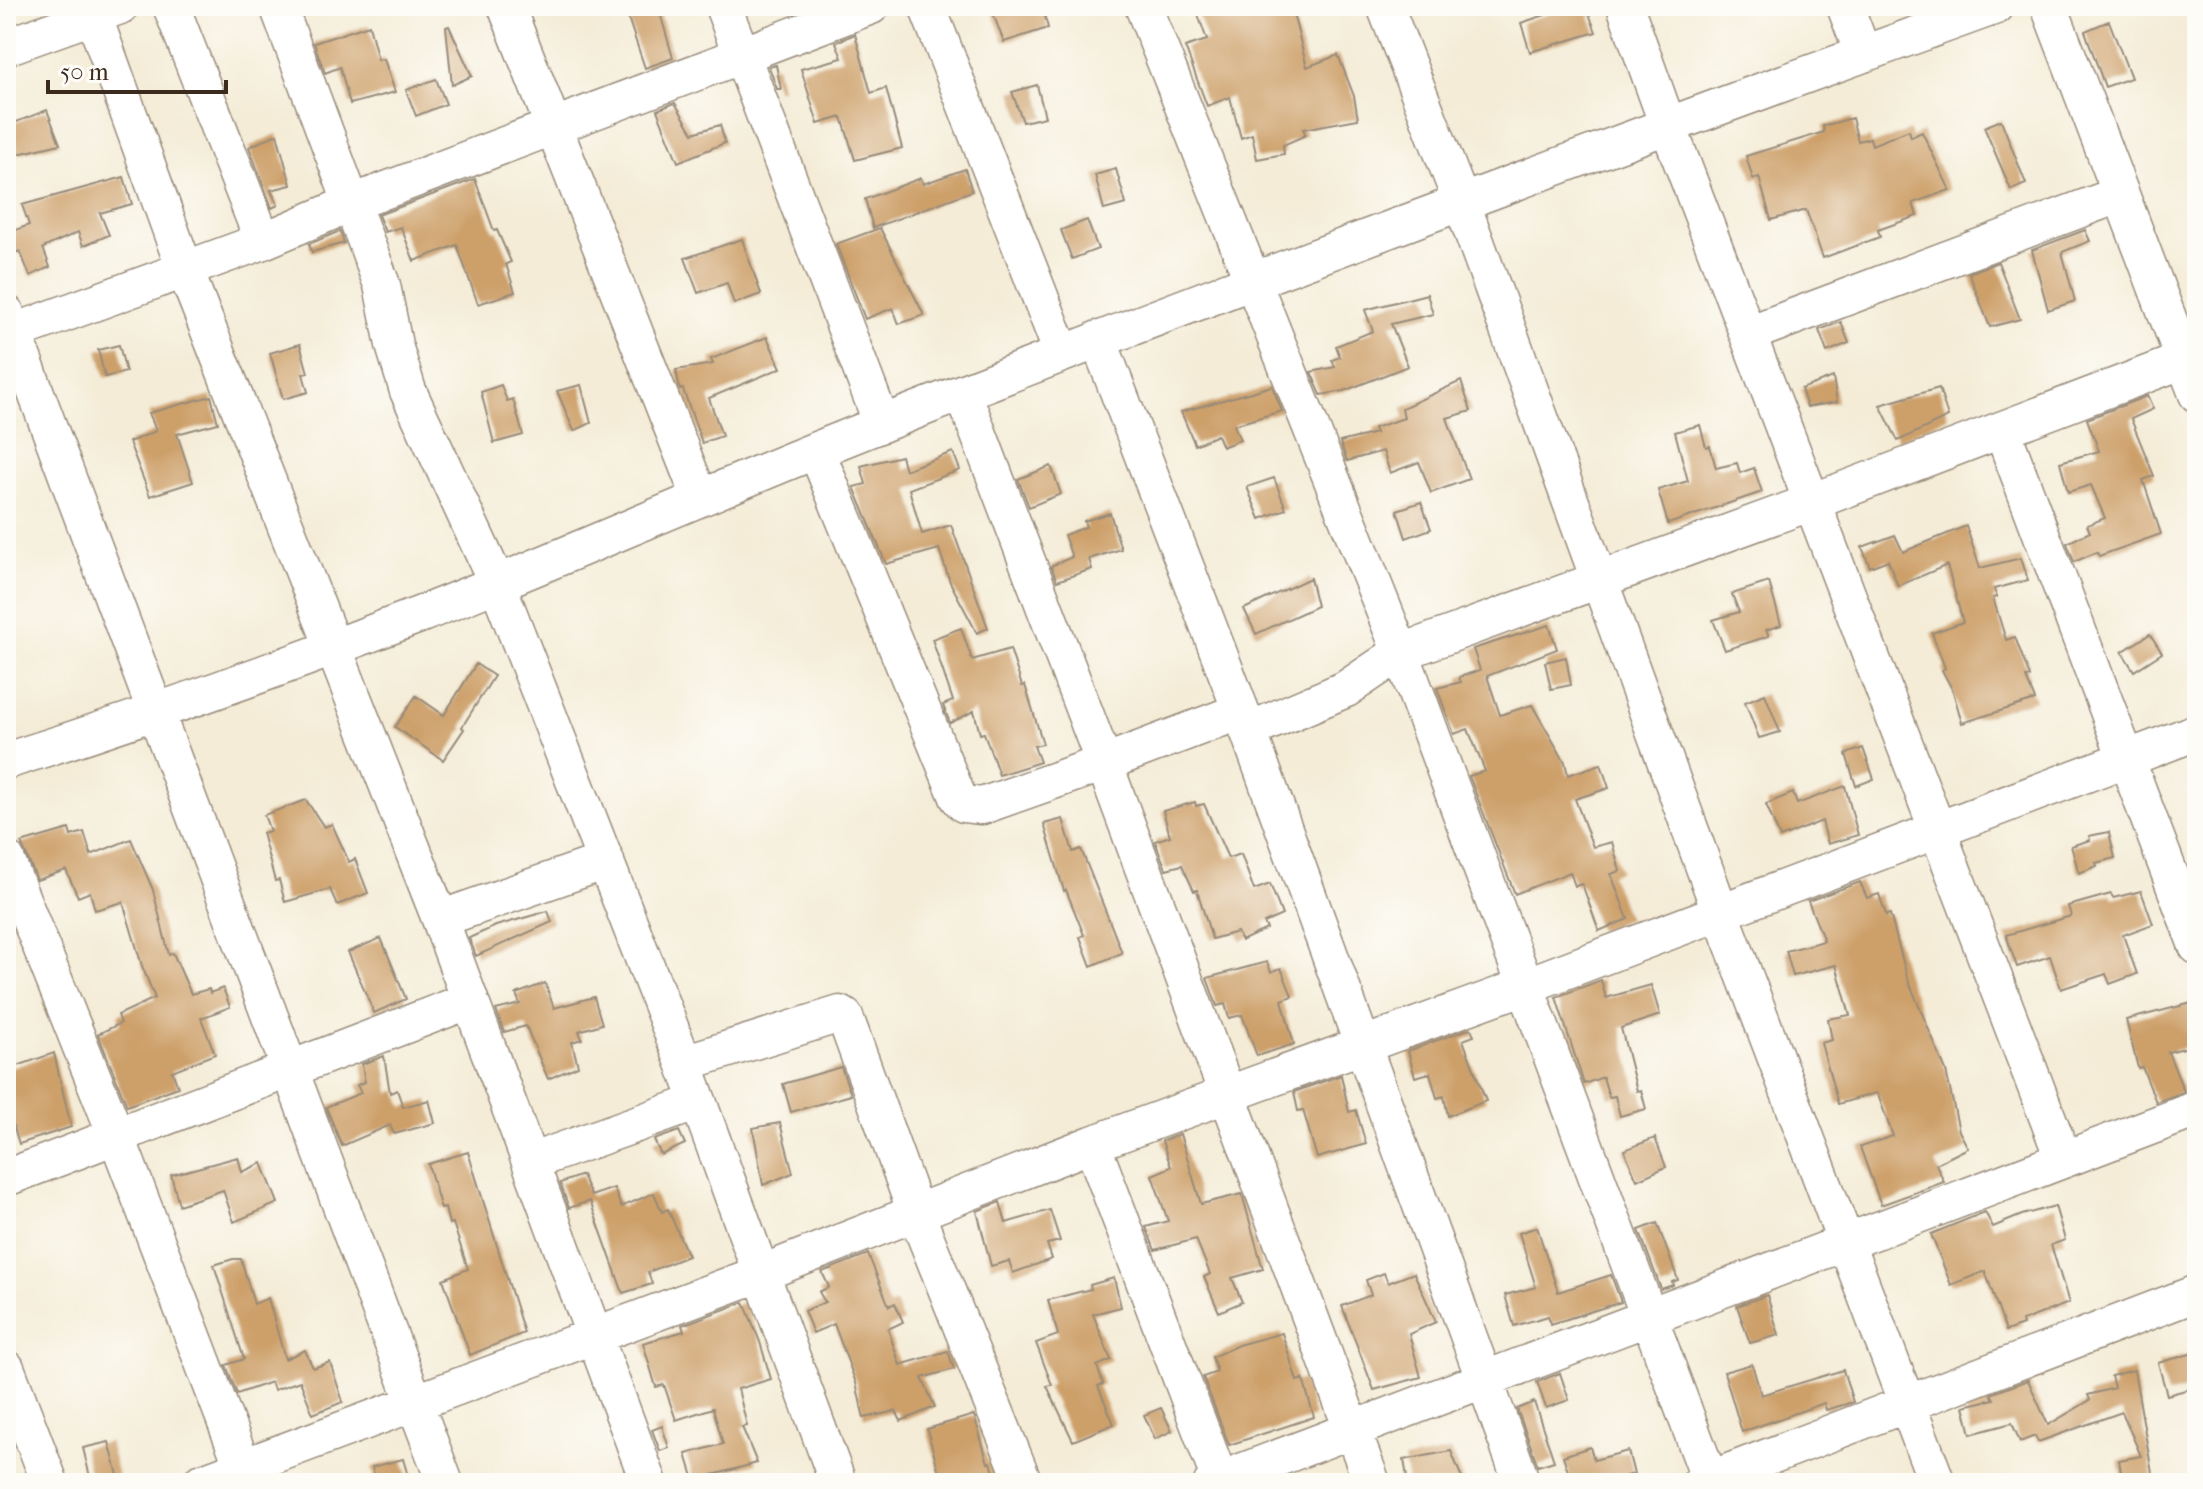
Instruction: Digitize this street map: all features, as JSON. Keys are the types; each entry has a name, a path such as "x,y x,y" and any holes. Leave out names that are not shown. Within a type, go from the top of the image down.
{"street":[{"path":"171,6 263,241"},
{"path":"278,6 382,285 394,345 408,391 497,583 684,1063 838,1483"},
{"path":"506,6 700,498"},
{"path":"723,6 882,424"},
{"path":"445,1483 292,1069 9,326 185,270 352,203 871,6"},
{"path":"927,6 1062,353"},
{"path":"1143,6 1401,653 1707,1482 2197,1293"},
{"path":"1385,6 1461,201 1720,911 1937,1483"},
{"path":"1625,6 1935,830 2063,1158"},
{"path":"1845,6 1863,54"},
{"path":"6,761 155,713 332,649 816,450 1098,339 1461,201 1996,6"},
{"path":"2049,6 2121,194 2190,358 2197,394"},
{"path":"6,47 101,9 185,270 440,919 649,1483"},
{"path":"1748,334 2121,194"},
{"path":"1098,339 1244,721 1522,1483"},
{"path":"816,450 952,782 964,804 982,806 1104,763 1346,689 1401,653 1812,502 2190,358"},
{"path":"963,393 1372,1483"},
{"path":"2002,430 2125,758 2191,911 2197,946"},
{"path":"200,1483 246,1475 415,1401 762,1273 1092,1144 1525,986 2197,732"},
{"path":"6,859 246,1475"},
{"path":"440,919 606,861"},
{"path":"6,1178 468,1001"},
{"path":"684,1063 844,1015 916,1213 1024,1483"},
{"path":"530,1162 698,1102"},
{"path":"1092,1144 1218,1482 2197,1109"},
{"path":"6,1368 17,1432 50,1483"}],"building":[{"path":"624,6 658,6 673,58 645,68"},
{"path":"990,6 1042,6 1048,28 1004,42"},
{"path":"1195,6 1291,6 1307,67 1338,55 1354,96 1358,119 1303,129 1306,135 1283,145 1284,154 1257,159 1252,134 1241,138 1230,97 1207,106 1185,47 1207,40"},
{"path":"1572,6 1586,6 1596,32 1530,52 1521,23"},
{"path":"2109,21 2131,78 2105,87 2085,31"},
{"path":"369,25 378,60 384,59 395,92 350,104 340,67 325,73 314,43"},
{"path":"449,26 472,76 452,85 446,27"},
{"path":"855,34 871,93 886,88 902,148 855,160 842,117 818,124 801,69 842,58 836,42"},
{"path":"776,65 781,89 777,89 769,67"},
{"path":"436,79 446,104 416,116 406,90"},
{"path":"1037,85 1045,117 1023,122 1012,92"},
{"path":"675,103 693,133 720,125 725,143 678,162 657,110"},
{"path":"47,110 60,144 18,154 11,124"},
{"path":"1852,118 1858,141 1870,138 1872,145 1909,130 1911,137 1922,132 1950,190 1913,203 1917,216 1878,230 1880,237 1823,258 1806,210 1771,220 1759,177 1753,179 1746,156 1824,132 1823,126"},
{"path":"2001,120 2026,184 2011,190 1984,127"},
{"path":"277,134 291,185 271,190 278,205 272,208 249,147"},
{"path":"965,169 972,191 873,228 865,199 921,178 923,184"},
{"path":"1116,169 1126,204 1104,210 1095,175"},
{"path":"124,177 132,204 100,213 109,235 83,246 78,232 43,248 50,267 30,276 20,251 6,256 6,234 29,225 22,205"},
{"path":"475,179 494,231 497,230 511,262 506,264 515,292 478,304 457,245 414,261 401,227 385,232 378,215"},
{"path":"1087,220 1098,249 1072,259 1061,230"},
{"path":"880,228 924,315 899,324 893,308 865,319 836,244"},
{"path":"2085,230 2090,241 2062,252 2075,301 2048,310 2032,250"},
{"path":"340,231 344,243 312,252 309,244"},
{"path":"742,239 761,294 734,304 727,283 698,293 685,258"},
{"path":"1998,262 2020,319 1990,327 1969,273"},
{"path":"1427,294 1433,314 1391,324 1408,366 1344,391 1321,395 1311,372 1335,367 1332,360 1340,357 1336,346 1373,331 1365,310"},
{"path":"1841,322 1849,343 1827,352 1819,330"},
{"path":"767,337 781,368 709,398 722,436 702,443 683,389 680,390 676,370 713,364 711,359"},
{"path":"300,344 308,373 303,374 308,392 283,399 270,353"},
{"path":"119,345 126,372 105,377 98,350"},
{"path":"1833,377 1837,402 1807,407 1801,389"},
{"path":"1461,381 1471,411 1447,418 1469,479 1431,493 1419,462 1390,473 1383,451 1347,461 1340,442 1376,433 1374,428 1404,418 1402,408"},
{"path":"501,385 507,401 513,399 523,435 494,443 481,392"},
{"path":"581,385 591,423 574,431 557,391"},
{"path":"1272,386 1282,411 1234,425 1240,440 1222,447 1217,435 1195,445 1181,412"},
{"path":"1939,388 1948,417 1898,441 1880,405"},
{"path":"211,396 218,423 177,434 193,482 150,496 129,442 156,431 149,413"},
{"path":"2147,396 2153,409 2131,419 2154,476 2143,480 2161,534 2099,556 2097,552 2074,562 2067,543 2090,532 2087,525 2105,518 2091,485 2068,492 2060,462 2099,451 2087,419"},
{"path":"1700,425 1716,468 1737,463 1740,473 1754,468 1762,492 1668,524 1658,490 1688,481 1675,432"},
{"path":"953,452 960,470 909,489 922,534 951,525 988,628 977,633 950,582 939,549 886,564 854,487 866,484 861,466 901,456 905,470"},
{"path":"1051,466 1061,494 1029,507 1018,479"},
{"path":"1274,478 1286,509 1260,519 1247,487"},
{"path":"1421,502 1431,529 1406,538 1397,510"},
{"path":"1110,513 1121,549 1089,559 1092,569 1057,581 1051,566 1072,557 1064,535 1086,527 1084,521"},
{"path":"1966,526 1980,568 2021,558 2028,580 1994,589 1997,597 1993,598 2006,640 2015,637 2035,700 1962,723 1932,633 1963,622 1947,565 1898,586 1888,560 1870,567 1862,547 1895,535 1903,552"},
{"path":"1310,578 1317,606 1256,634 1244,609"},
{"path":"1769,582 1781,625 1766,630 1769,636 1725,650 1713,620 1739,612 1732,594"},
{"path":"1549,625 1557,649 1487,676 1500,715 1532,705 1565,762 1568,775 1601,764 1609,788 1575,799 1593,847 1612,842 1620,871 1611,874 1628,919 1599,931 1582,884 1575,886 1570,872 1515,894 1469,776 1485,771 1468,729 1454,734 1437,688 1461,682 1459,677 1480,670 1473,649"},
{"path":"961,628 972,660 1010,649 1043,744 1034,746 1040,762 999,775 984,733 980,734 974,711 950,723 943,705 953,701 932,639"},
{"path":"2150,634 2162,653 2134,671 2122,652"},
{"path":"1566,657 1571,685 1551,689 1545,662"},
{"path":"476,664 494,676 443,760 395,727 416,696 444,715"},
{"path":"1765,694 1780,732 1759,738 1745,702"},
{"path":"1863,748 1874,779 1856,786 1846,754"},
{"path":"1845,786 1858,835 1828,844 1822,821 1780,838 1766,804 1793,793 1797,804"},
{"path":"306,800 324,827 332,824 349,862 355,859 368,893 337,905 330,889 285,902 279,880 275,881 262,833 270,831 264,815"},
{"path":"1195,802 1196,806 1204,804 1228,858 1241,854 1254,890 1270,884 1282,915 1264,923 1267,929 1241,941 1237,932 1212,939 1197,890 1194,891 1182,865 1166,869 1155,841 1170,836 1163,811"},
{"path":"1063,819 1073,852 1081,849 1122,953 1091,966 1080,937 1084,935 1064,891 1044,824"},
{"path":"69,829 71,836 84,832 91,855 131,839 153,890 169,955 173,953 191,994 209,989 210,993 223,988 230,1007 201,1018 215,1054 172,1071 178,1087 127,1106 98,1034 121,1023 118,1015 155,998 123,902 95,910 90,892 78,897 66,870 37,880 21,843"},
{"path":"2109,832 2115,858 2096,863 2097,866 2079,873 2071,846 2090,840 2089,836"},
{"path":"1860,882 1867,898 1879,894 1886,915 1890,914 1907,977 1946,1071 1959,1131 1968,1148 1936,1164 1944,1182 1881,1205 1860,1147 1893,1136 1878,1095 1838,1104 1821,1043 1832,1040 1828,1019 1850,1015 1836,965 1793,976 1786,951 1824,941 1808,901"},
{"path":"2141,891 2153,924 2123,935 2137,974 2110,984 2106,974 2061,989 2050,956 2017,967 2006,935 2071,916 2068,906 2111,894 2113,898"},
{"path":"548,911 552,922 476,956 469,938 496,926"},
{"path":"381,938 406,999 374,1013 348,952"},
{"path":"1267,962 1271,972 1281,968 1292,996 1282,1000 1294,1044 1257,1056 1242,1015 1229,1018 1225,1004 1217,1006 1207,978"},
{"path":"1601,980 1606,998 1651,985 1660,1015 1621,1028 1637,1091 1641,1090 1646,1109 1620,1116 1615,1096 1609,1097 1603,1077 1584,1084 1556,997"},
{"path":"545,983 554,1008 594,997 602,1024 579,1031 582,1039 572,1042 578,1066 548,1079 526,1026 504,1032 496,1010 520,1004 516,994"},
{"path":"2192,1003 2197,1023 2197,1045 2168,1052 2184,1092 2156,1102 2142,1067 2138,1068 2126,1020"},
{"path":"1471,1028 1474,1036 1463,1040 1486,1101 1448,1116 1444,1096 1437,1098 1430,1073 1415,1077 1408,1051"},
{"path":"54,1053 71,1127 19,1144 12,1121 6,1123 6,1070"},
{"path":"384,1056 390,1093 397,1090 403,1107 429,1100 435,1123 394,1134 390,1125 342,1146 326,1107 361,1093 357,1085 365,1082 362,1064"},
{"path":"841,1067 851,1095 791,1112 783,1084"},
{"path":"1341,1075 1349,1112 1356,1110 1366,1144 1317,1158 1303,1110 1298,1111 1294,1092"},
{"path":"780,1123 793,1173 763,1185 753,1128"},
{"path":"679,1131 685,1144 661,1155 654,1140"},
{"path":"1180,1134 1201,1204 1242,1194 1263,1269 1232,1278 1242,1302 1219,1312 1204,1277 1210,1274 1196,1239 1155,1250 1146,1227 1168,1221 1152,1175 1171,1167 1162,1141"},
{"path":"1655,1138 1666,1167 1637,1180 1624,1150"},
{"path":"468,1152 524,1333 470,1355 443,1279 468,1269 453,1223 449,1224 445,1208 441,1209 428,1164"},
{"path":"238,1157 242,1172 262,1163 278,1203 234,1222 223,1190 179,1205 171,1175"},
{"path":"582,1175 591,1196 614,1188 621,1207 654,1193 662,1212 668,1209 688,1256 648,1272 652,1284 623,1293 590,1201 569,1208 560,1183"},
{"path":"1000,1202 1006,1223 1050,1210 1060,1241 1047,1244 1052,1259 1013,1273 1009,1261 991,1266 977,1211"},
{"path":"2055,1206 2065,1240 2051,1245 2069,1303 2022,1321 2023,1325 2006,1331 1985,1271 1951,1285 1931,1234 1985,1212 1993,1227"},
{"path":"1657,1223 1678,1280 1661,1289 1639,1230"},
{"path":"1537,1227 1558,1292 1611,1275 1621,1302 1551,1324 1548,1316 1514,1326 1505,1295 1536,1287 1519,1233"},
{"path":"868,1254 889,1306 895,1303 903,1322 888,1329 900,1365 948,1351 954,1369 922,1378 935,1407 901,1421 896,1411 864,1418 856,1383 834,1324 813,1333 804,1311 825,1302 819,1292 829,1287 822,1272"},
{"path":"241,1259 254,1304 268,1298 285,1359 305,1350 313,1368 330,1362 343,1402 313,1414 300,1381 274,1390 271,1382 237,1394 226,1365 244,1359 214,1265"},
{"path":"1384,1273 1388,1283 1414,1273 1436,1322 1409,1334 1421,1377 1374,1390 1342,1306 1371,1295 1366,1280"},
{"path":"1114,1278 1121,1307 1093,1314 1111,1360 1097,1366 1103,1384 1098,1386 1114,1424 1073,1441 1047,1386 1052,1385 1036,1343 1058,1335 1048,1300 1091,1289 1090,1285"},
{"path":"1767,1295 1779,1335 1750,1343 1737,1306"},
{"path":"744,1302 771,1379 738,1389 747,1426 742,1427 757,1463 694,1480 686,1454 723,1444 713,1408 676,1420 664,1385 656,1387 643,1343 684,1331 682,1325"},
{"path":"1282,1333 1297,1381 1303,1379 1314,1417 1229,1445 1203,1377 1217,1372 1212,1357 1238,1345"},
{"path":"2197,1352 2197,1387 2167,1395 2158,1363"},
{"path":"1752,1364 1761,1395 1843,1370 1853,1402 1826,1410 1824,1403 1742,1432 1724,1372"},
{"path":"2134,1370 2153,1478 2123,1483 2119,1460 2141,1456 2122,1412 2038,1442 2035,1436 2020,1442 2012,1423 1971,1434 1964,1406 1994,1399 1991,1394 2028,1380 2048,1425 2090,1400 2088,1395 2114,1388 2111,1376"},
{"path":"1560,1373 1569,1400 1546,1408 1537,1382"},
{"path":"1534,1402 1554,1461 1538,1466 1517,1409"},
{"path":"1161,1408 1172,1431 1155,1439 1144,1415"},
{"path":"974,1415 997,1483 942,1483 927,1429"},
{"path":"662,1426 669,1448 660,1451 652,1430"},
{"path":"109,1442 118,1475 91,1481 83,1448"},
{"path":"1590,1447 1594,1460 1628,1451 1634,1474 1601,1483 1572,1483 1563,1456"},
{"path":"1451,1451 1464,1483 1408,1483 1404,1460"},
{"path":"403,1459 410,1483 376,1483 372,1467"}]}
